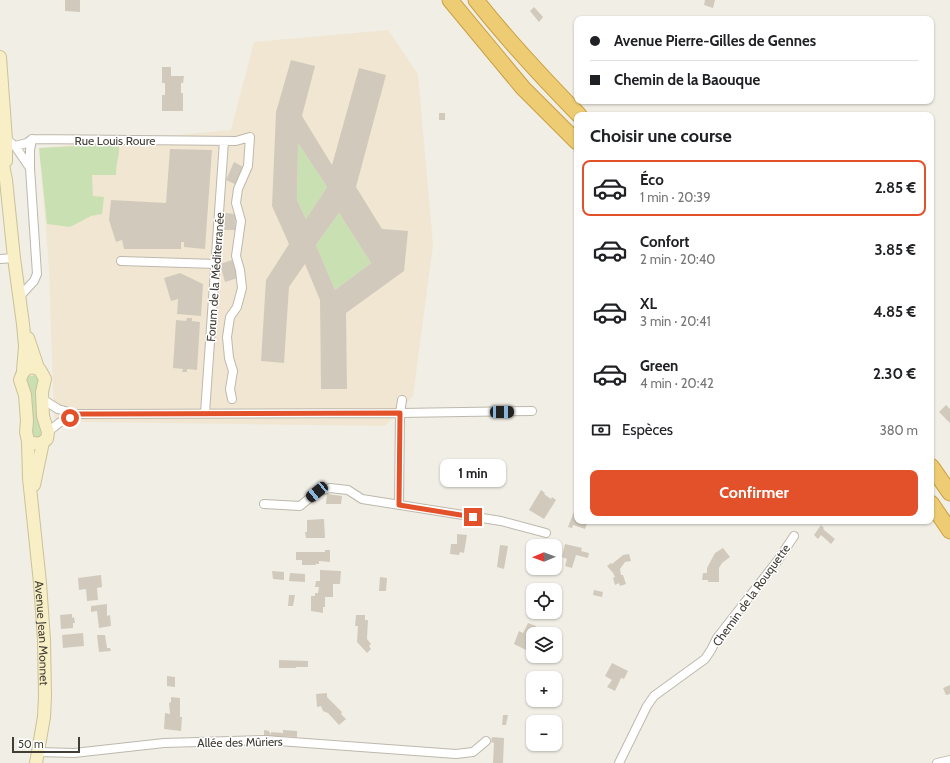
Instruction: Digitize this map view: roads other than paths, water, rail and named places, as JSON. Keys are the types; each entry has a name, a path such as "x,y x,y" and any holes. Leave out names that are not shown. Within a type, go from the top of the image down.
{"highway":[{"path":"450,0 523,88 574,139"},
{"path":"476,0 517,50 577,112"},
{"path":"934,470 950,493"},
{"path":"934,507 950,531"}],"main road":[{"path":"0,57 6,180 25,346 23,371"},
{"path":"23,324 38,368 45,379 42,399 46,437 36,444 28,441"},
{"path":"23,371 30,367 38,368"},
{"name":"Avenue Jean Monnet","path":"23,371 20,380 25,395 29,478 40,583 44,640 44,717 37,757"},
{"name":"Avenue Jean Monnet","path":"32,502 35,479 46,437"}],"street":[{"name":"Forum de la Méditerranée","path":"232,399 230,388 233,370 229,358 227,337 230,317 237,307 242,288 240,270 236,256 241,221 236,203 238,189 248,166 250,137 236,141"},
{"name":"Rue Louis Roure","path":"5,142 22,145 32,140 236,141"},
{"path":"19,298 34,281 38,274 30,168 30,150 32,140"},
{"name":"Forum de la Méditerranée","path":"205,413 224,141"},
{"path":"5,142 30,168"},
{"path":"0,259 14,258"},
{"path":"121,261 216,264"},
{"path":"42,399 58,409 76,414 532,412"},
{"path":"399,505 400,413 402,400"},
{"path":"46,437 60,423 76,414"},
{"path":"264,504 300,506 317,492 330,488 348,490 362,499 501,521 546,533"},
{"name":"Chemin de la Rouquette","path":"619,763 647,706 654,696 705,659 717,638 778,560 794,536"},
{"name":"Allée des Mûriers","path":"37,757 74,752 164,744 265,740 391,748 456,754 473,752 486,741"},
{"path":"937,763 950,760"}]}
